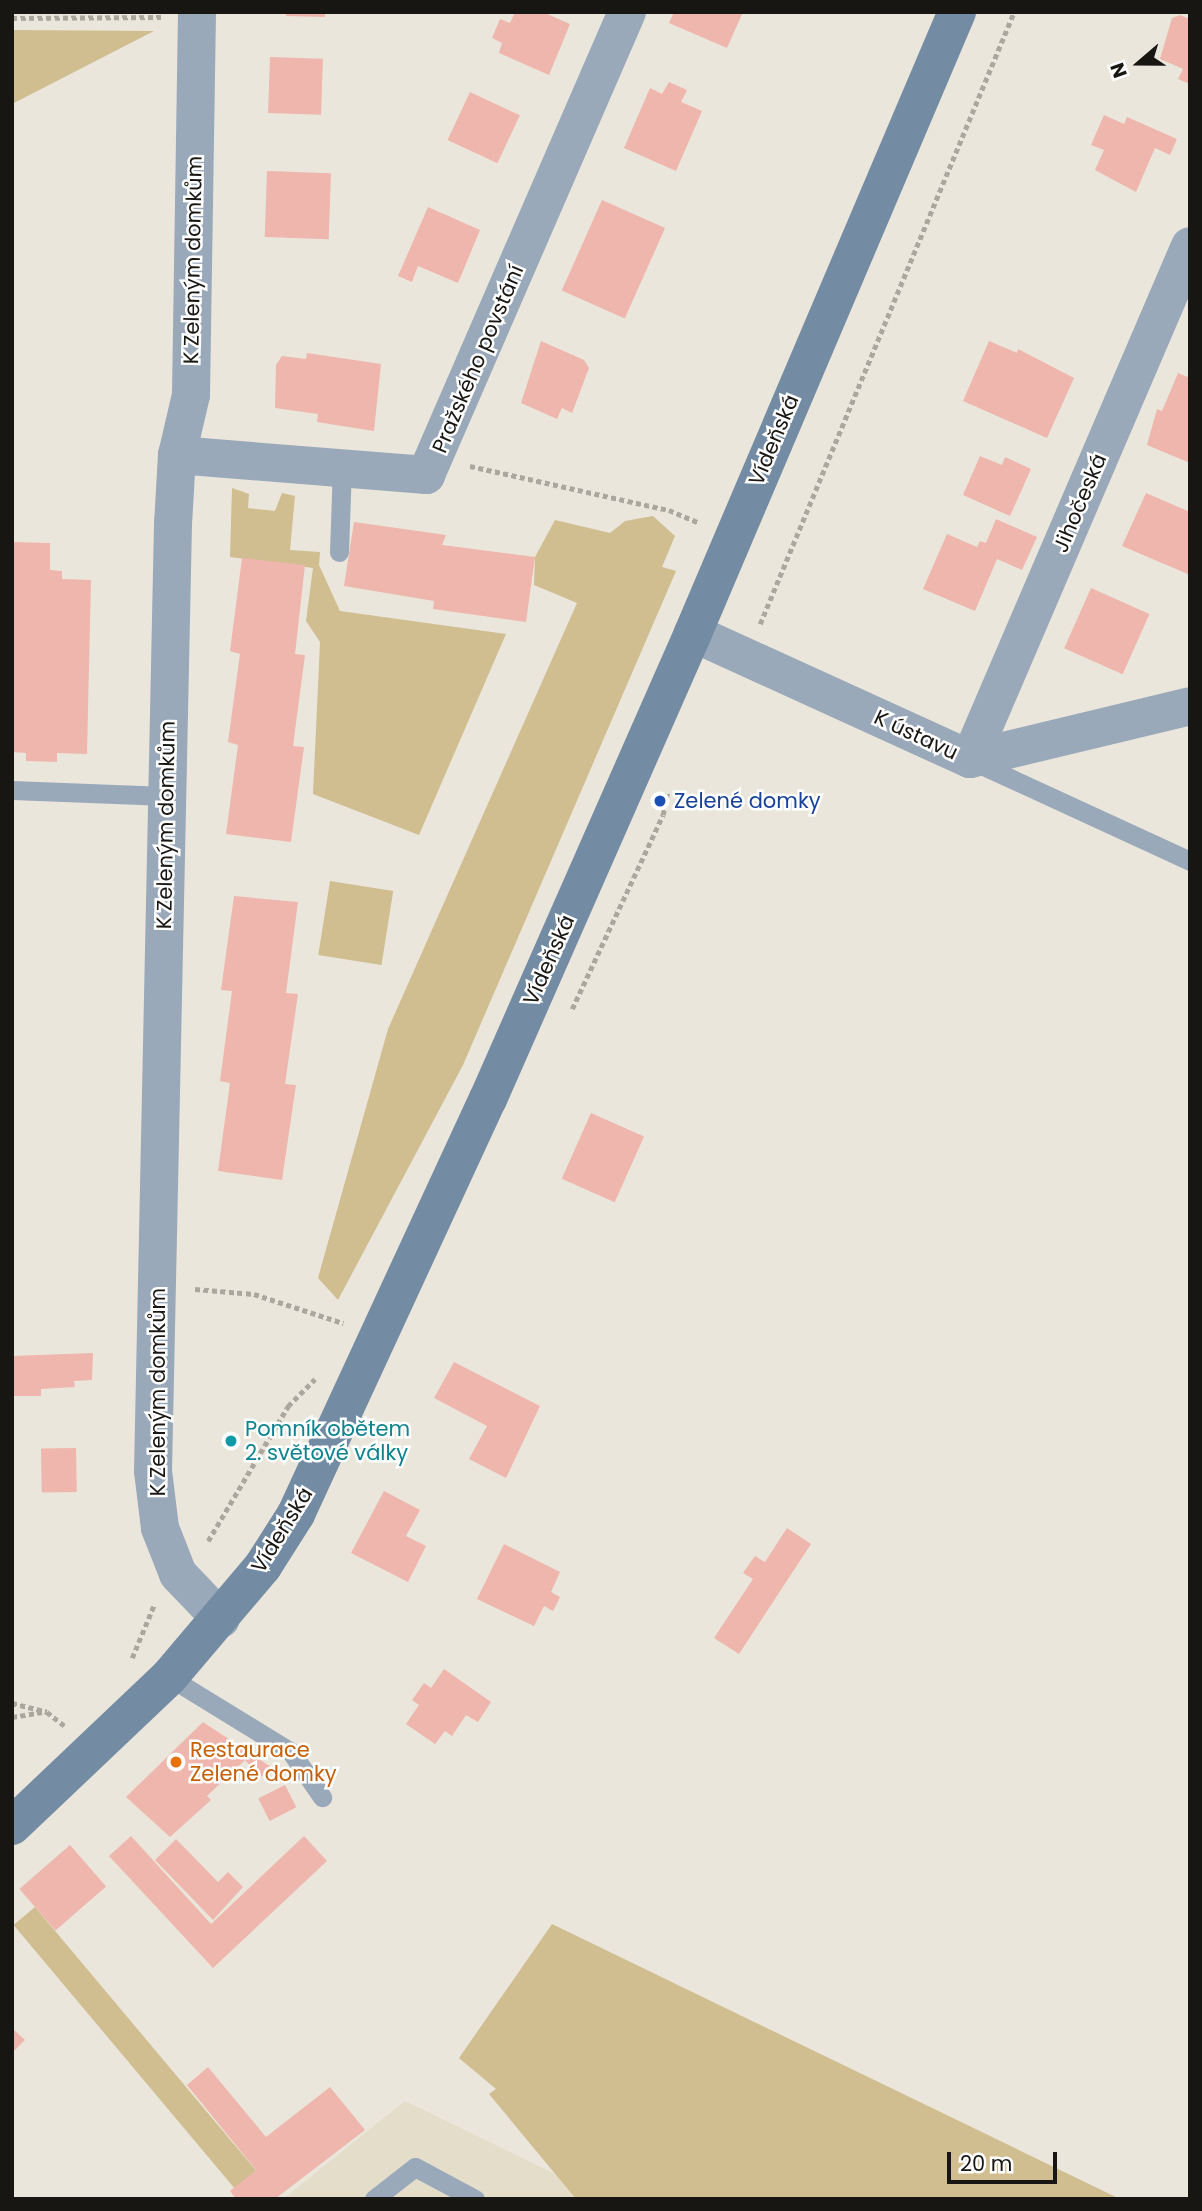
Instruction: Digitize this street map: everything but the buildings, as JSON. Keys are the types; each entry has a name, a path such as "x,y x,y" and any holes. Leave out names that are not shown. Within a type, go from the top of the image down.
{"main road":[{"name":"Vídeňská","path":"12,1826 169,1676 221,1619 296,1514 482,1112 693,634 957,12"}],"street":[{"name":"Pražského povstání","path":"177,455 426,475 627,12"},
{"name":"K Zeleným domkům","path":"197,15 191,396 177,455 166,796 153,1471 160,1528 178,1574 221,1619"},
{"name":"Jihočeská","path":"970,760 1190,246"},
{"name":"K ústavu","path":"693,634 970,760 1190,706"}],"lane":[{"path":"339,552 342,468"},
{"path":"970,760 1190,861"},
{"path":"12,790 166,796"},
{"path":"169,1676 291,1752 322,1797"},
{"path":"374,2199 415,2167 475,2199"}],"path":[{"path":"738,655 762,620 1014,12"},
{"path":"12,18 197,15"},
{"path":"435,459 669,510 706,526"},
{"path":"191,1289 254,1294 343,1323"},
{"path":"208,1541 288,1406 318,1376"},
{"path":"12,1703 47,1712 74,1733"},
{"path":"12,1717 47,1712"}],"shaded area":[{"path":"12,30 154,31 12,104"},
{"path":"232,488 249,494 248,508 275,511 282,493 295,496 290,550 320,552 319,565 340,611 506,634 419,835 313,794 320,642 306,621 313,568 230,557"},
{"path":"653,516 675,536 662,567 676,571 463,1065 338,1300 318,1278 388,1029 577,603 534,585 535,557 555,520 610,533 625,521"},
{"path":"330,881 393,891 381,965 318,955"},
{"path":"35,1907 256,2171 235,2189 14,1925"},
{"path":"552,1924 1120,2199 576,2199 489,2094 496,2089 459,2058"},
{"path":"405,2101 607,2199 283,2199"}],"place":[{"name":"Zelené domky","path":"660,801"},
{"name":"Pomník obětem 2. světové války","path":"231,1441"},
{"name":"Restaurace Zelené domky","path":"176,1762"}]}
